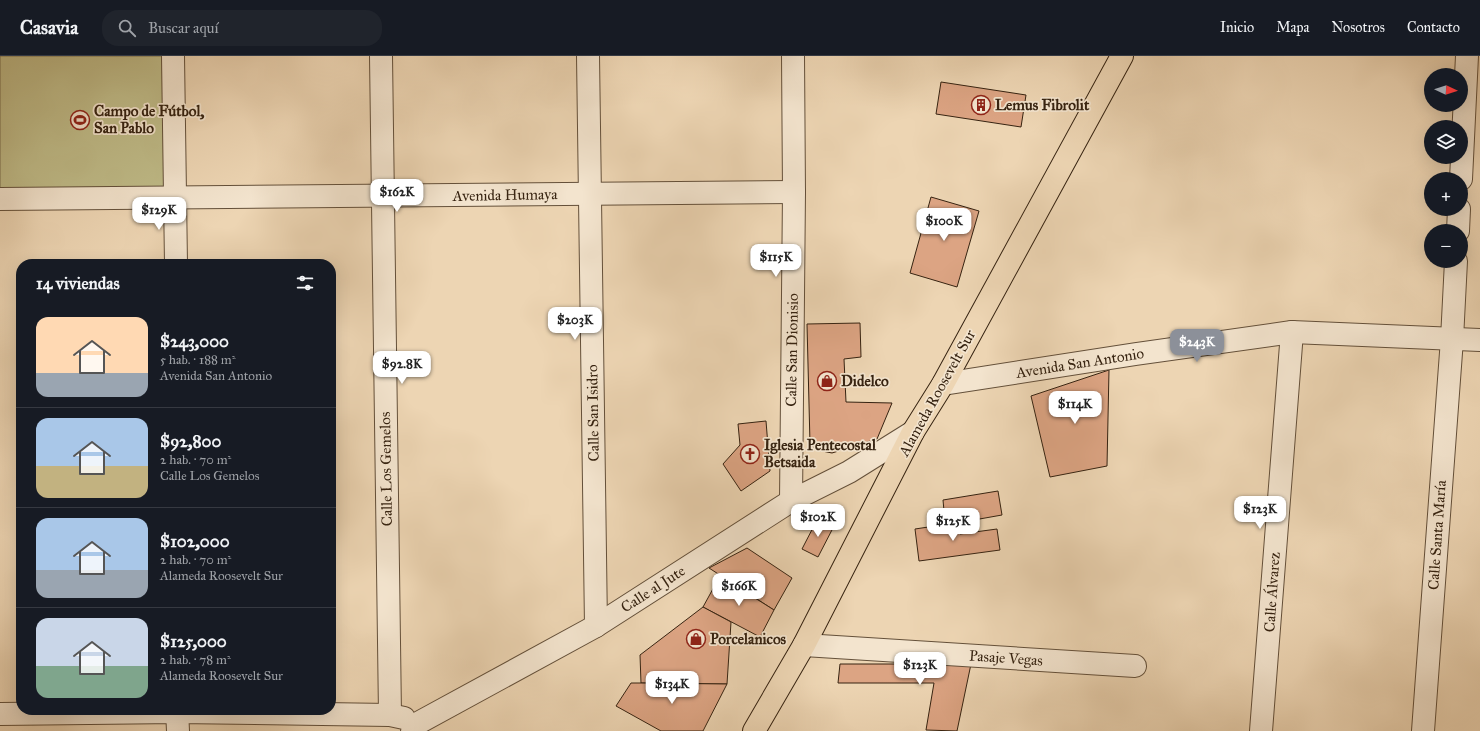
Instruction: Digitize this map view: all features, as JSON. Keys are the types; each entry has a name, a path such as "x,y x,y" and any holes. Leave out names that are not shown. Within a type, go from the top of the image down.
{"highway":[{"name":"Alameda Roosevelt Sur","path":"754,731 804,645 913,432 943,384 1122,56"}],"street":[{"path":"173,56 176,259"},
{"name":"Calle Los Gemelos","path":"381,56 390,714"},
{"name":"Calle San Isidro","path":"588,56 596,626"},
{"name":"Calle San Dionisio","path":"790,501 794,192 793,56"},
{"path":"1461,172 1467,56"},
{"name":"Avenida Humaya","path":"0,199 794,192"},
{"name":"Calle Santa María","path":"1423,731 1452,338 1456,268"},
{"name":"Avenida San Antonio","path":"943,384 1136,354 1292,332 1480,340"},
{"name":"Calle Álvarez","path":"1261,731 1292,332"},
{"name":"Calle al Jute","path":"416,727 596,626 790,501 849,472 913,432"},
{"name":"Pasaje Vegas","path":"804,645 1135,666"},
{"path":"0,714 16,714"},
{"path":"44,715 178,718 390,714 416,727"}],"shaded area":[{"name":"Campo de Fútbol, San Pablo","path":"0,56 173,56 175,198 0,193"}],"building":[{"name":"Lemus Fibrolit","path":"941,82 1026,95 1021,127 936,114"},
{"path":"931,197 979,211 957,287 910,273"},
{"name":"Didelco","path":"860,323 861,357 844,359 846,402 892,403 877,439 832,453 817,450 810,444 807,324"},
{"path":"1109,370 1107,466 1050,477 1031,396"},
{"name":"Iglesia Pentecostal Betsaida","path":"766,421 770,471 741,491 723,464 740,445 738,424"},
{"path":"998,491 1002,515 940,526 938,512 944,511 943,500"},
{"path":"818,518 834,526 818,557 802,549"},
{"path":"955,523 960,534 997,529 1000,550 919,561 915,529"},
{"path":"747,548 792,578 774,610 709,568"},
{"path":"720,576 774,610 760,637 703,607"},
{"name":"Porcelanicos","path":"703,607 731,622 727,684 641,683 640,655"},
{"path":"840,664 971,664 957,731 926,730 934,683 838,683"},
{"path":"631,683 727,684 703,731 661,731 616,706"}],"place":[{"name":"Lemus Fibrolit","path":"981,105"},
{"name":"Campo de Fútbol, San Pablo","path":"80,120"},
{"name":"Didelco","path":"827,381"},
{"name":"Iglesia Pentecostal Betsaida","path":"750,454"},
{"name":"Porcelanicos","path":"696,639"}]}
